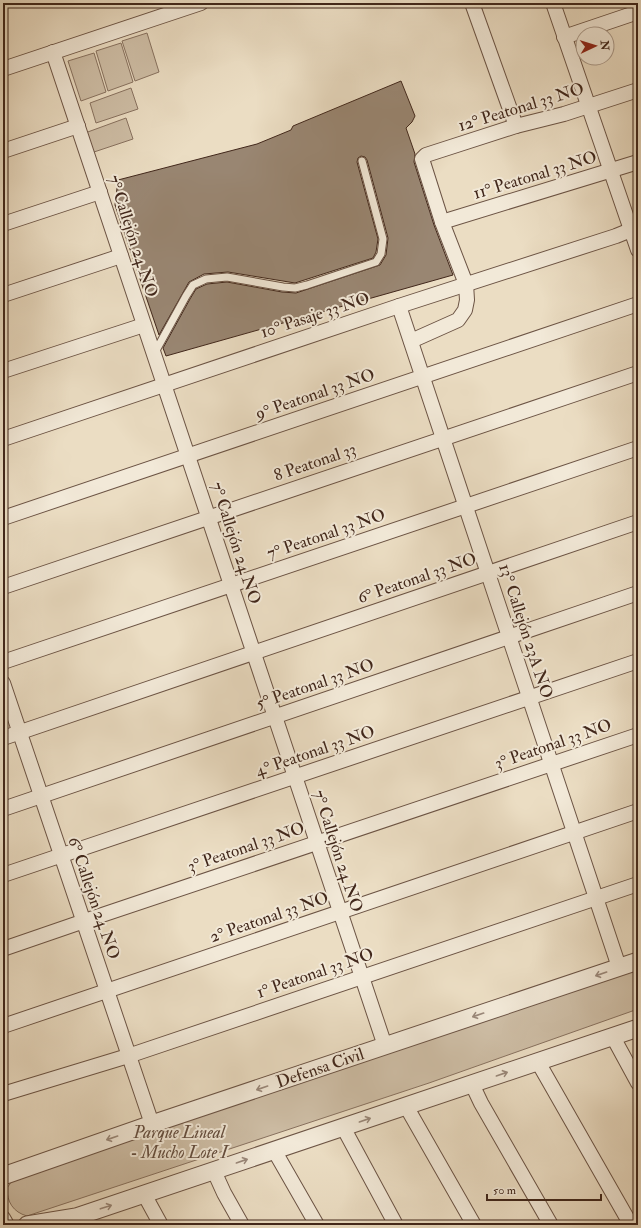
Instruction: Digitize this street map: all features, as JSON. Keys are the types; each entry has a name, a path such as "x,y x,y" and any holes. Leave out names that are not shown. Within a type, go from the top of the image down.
{"street":[{"path":"3,69 201,3"},
{"path":"472,3 516,126"},
{"path":"553,3 611,171 634,228 638,250"},
{"path":"564,37 638,12"},
{"name":"7° Callejón 24 NO","path":"53,52 385,1046"},
{"name":"12° Peatonal 33 NO","path":"442,222 422,165 422,159 426,155 516,126 564,114 638,90"},
{"path":"3,152 78,126"},
{"name":"11° Peatonal 33 NO","path":"442,222 638,162"},
{"path":"3,224 100,192"},
{"path":"411,341 458,320 465,310 467,300 466,284 442,222"},
{"name":"10° Pasaje 33 NO","path":"3,439 399,306 616,236 634,228"},
{"path":"3,295 121,256"},
{"name":"9° Peatonal 33 NO","path":"3,518 638,304"},
{"name":"13° Callejón 23A NO","path":"399,306 619,967"},
{"path":"3,371 144,326"},
{"name":"8 Peatonal 33","path":"3,587 638,373"},
{"name":"7° Peatonal 33 NO","path":"3,662 638,448"},
{"name":"6° Peatonal 33 NO","path":"20,732 638,522"},
{"name":"5° Peatonal 33 NO","path":"3,809 638,593"},
{"name":"4° Peatonal 33 NO","path":"3,875 638,661"},
{"name":"6° Callejón 24 NO","path":"3,683 152,1124"},
{"path":"3,738 20,732"},
{"name":"3° Peatonal 33 NO","path":"3,949 638,735"},
{"name":"2° Peatonal 33 NO","path":"3,1026 638,811"},
{"name":"1° Peatonal 33 NO","path":"3,1094 128,1056 638,884"},
{"name":"Defensa Civil","path":"3,1176 152,1124 638,961"},
{"path":"27,1225 78,1221 144,1194 638,1028"},
{"path":"613,1037 638,1083"},
{"path":"538,1062 631,1225"},
{"path":"472,1084 481,1103 551,1225"},
{"path":"406,1106 474,1225"},
{"path":"343,1127 396,1225"},
{"path":"274,1150 317,1225"},
{"path":"214,1171 224,1193 242,1225"},
{"path":"144,1194 161,1225"},
{"path":"3,1218 7,1225"}],"lane":[{"path":"154,354 193,285 206,279 227,277 295,288 307,286 376,262 381,254 383,239 362,161"}],"green space":[{"path":"147,33 159,72 135,81 122,41"},
{"path":"121,43 133,82 108,91 96,51"},
{"path":"94,53 106,92 81,101 68,61"},
{"path":"131,88 138,109 96,123 90,103"},
{"path":"126,118 133,139 91,153 85,133"},
{"name":"Parque Lineal - Mucho Lote I","path":"638,967 638,1009 429,1083 27,1216 18,1212 12,1206 8,1198 7,1188 15,1177"}],"building":[{"path":"401,81 415,116 406,128 415,154 414,162 434,225 453,275 166,356 163,348 190,299 196,289 207,284 227,282 282,292 296,293 380,265 386,255 388,238 367,160 365,157 361,156 358,158 357,162 378,239 376,252 373,258 295,283 228,272 204,274 189,282 159,335 115,205 118,180 257,144 291,130 293,126"}]}
